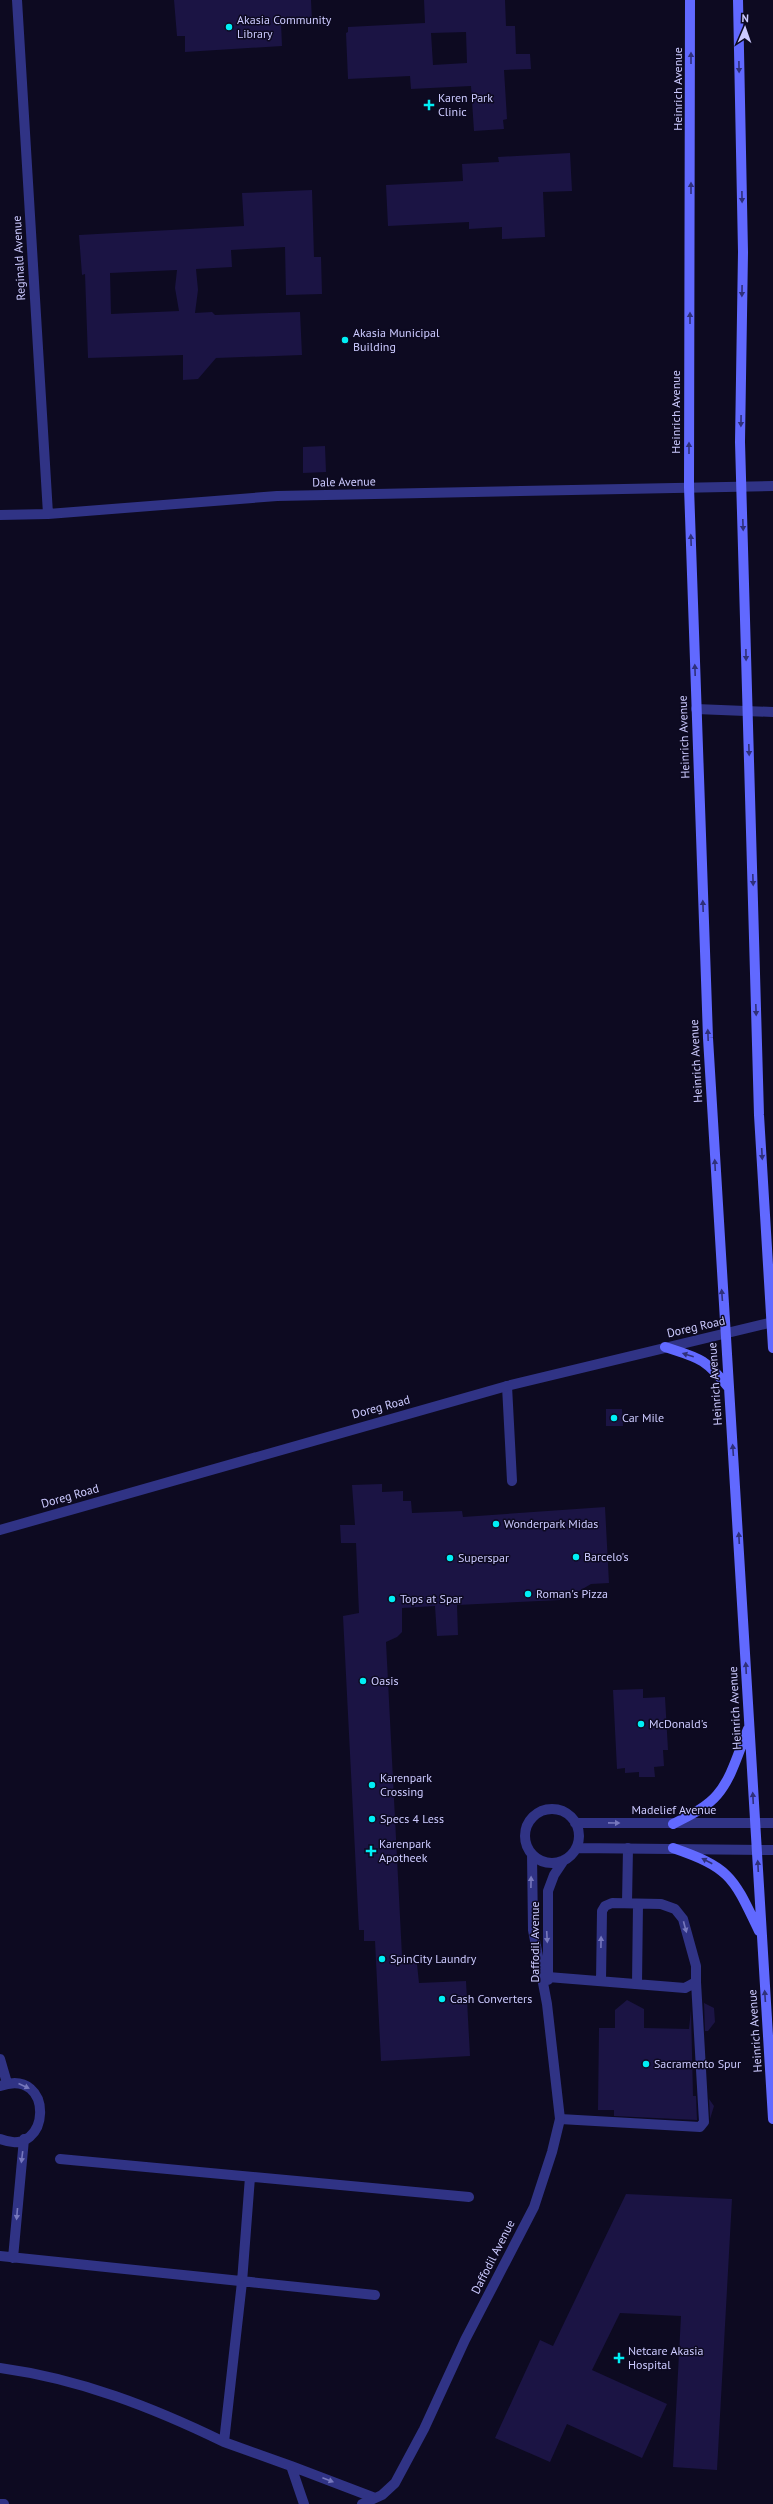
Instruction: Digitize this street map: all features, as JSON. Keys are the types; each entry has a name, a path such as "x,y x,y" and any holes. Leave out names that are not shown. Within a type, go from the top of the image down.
{"street":[{"name":"Reginald Avenue","path":"17,0 48,514"},
{"name":"Heinrich Avenue","path":"690,0 689,487 708,1038 773,2119"},
{"path":"738,0 743,252 742,486 759,1115 773,1348"},
{"name":"Dale Avenue","path":"0,515 48,514 277,496 773,486"},
{"path":"696,709 773,712"},
{"name":"Doreg Road","path":"0,1530 507,1386 772,1322"},
{"path":"665,1347 698,1358 711,1366 728,1387"},
{"path":"507,1386 512,1481"},
{"path":"673,1824 700,1810 716,1796 725,1781 749,1725"},
{"name":"Daffodil Avenue","path":"362,2504 382,2495 395,2483 424,2428 465,2340 534,2207 552,2152 560,2119 547,2004 533,1930 532,1854 527,1847 525,1829 536,1814 544,1810 562,1811 575,1822"},
{"path":"575,1822 578,1831 576,1848 773,1850"},
{"name":"Madelief Avenue","path":"575,1822 673,1824 773,1823"},
{"name":"Daffodil Avenue","path":"547,2004 548,1891 554,1875 564,1860 576,1848"},
{"path":"627,1903 628,1848"},
{"path":"673,1848 705,1859 724,1871 738,1887 762,1936"},
{"path":"532,1854 547,1863 564,1860"},
{"path":"560,2119 700,2127 704,2122 696,1966 683,1919 675,1909 661,1904 612,1903 605,1906 602,1910 601,1981"},
{"path":"637,1984 638,1904"},
{"path":"548,1977 685,1988 696,1982"},
{"path":"0,2059 4,2085 14,2083 28,2087 40,2104 39,2124 30,2136 15,2142 0,2139"},
{"path":"13,2258 24,2139"},
{"path":"60,2159 469,2197"},
{"path":"224,2442 242,2282 250,2176"},
{"path":"0,2256 375,2295"},
{"path":"0,2368 94,2388 173,2417 224,2442 375,2498"},
{"path":"292,2466 304,2504"}],"building":[{"name":"Akasia Community Library","path":"174,0 311,0 312,22 281,23 282,46 185,52 185,36 177,36"},
{"path":"424,0 505,0 506,26 515,26 516,54 530,54 531,69 504,70 507,119 503,120 504,129 474,131 471,86 411,89 410,76 348,79 346,33 348,32 348,27 425,23","holes":["466,32 467,63 433,65 431,33"]},
{"path":"570,153 572,191 543,192 545,237 502,239 502,227 469,229 469,222 388,226 386,185 463,181 462,164 499,162 498,157"},
{"path":"312,190 314,257 321,257 322,294 286,295 285,247 231,250 232,267 196,269 198,290 195,313 212,312 215,315 300,312 302,355 216,358 198,379 183,380 183,355 88,358 85,274 82,275 79,235 244,226 242,193","holes":["177,270 175,288 179,311 111,314 110,273"]},
{"path":"325,446 326,472 303,473 303,447"},
{"name":"Car Mile","path":"606,1409 622,1409 623,1426 606,1426"},
{"name":"Karenpark Crossing","path":"382,1484 382,1492 403,1491 403,1501 411,1501 412,1513 462,1511 463,1517 605,1507 609,1583 591,1584 574,1594 560,1597 560,1600 457,1605 458,1635 437,1636 435,1606 402,1608 402,1632 397,1637 386,1642 402,1956 417,1964 419,1983 466,1981 470,2056 381,2061 375,1941 364,1941 364,1930 359,1930 343,1616 359,1613 356,1543 341,1543 340,1525 355,1525 352,1485"},
{"name":"McDonald's","path":"643,1689 643,1698 665,1697 668,1750 663,1750 664,1766 654,1767 655,1777 639,1777 639,1772 625,1773 625,1768 617,1769 613,1690"},
{"name":"Sacramento Spur","path":"627,2000 644,2009 644,2028 689,2029 691,2010 693,2096 696,2096 697,2120 614,2116 614,2110 598,2110 599,2028 615,2028 615,2010"},
{"path":"704,2003 714,2008 715,2022 708,2031 705,2031"},
{"path":"709,2099 714,2106 710,2119"},
{"path":"626,2194 732,2199 717,2470 673,2467 681,2316 620,2313 592,2370 667,2404 642,2458 567,2424 550,2462 495,2438 540,2340 553,2346"}],"place":[{"name":"Akasia Community Library","path":"229,27"},
{"name":"Karen Park Clinic","path":"429,105"},
{"name":"Akasia Municipal Building","path":"345,340"},
{"name":"Car Mile","path":"614,1418"},
{"name":"Wonderpark Midas","path":"496,1524"},
{"name":"Barcelo's","path":"576,1557"},
{"name":"Superspar","path":"450,1558"},
{"name":"Roman's Pizza","path":"528,1594"},
{"name":"Tops at Spar","path":"392,1599"},
{"name":"Oasis","path":"363,1681"},
{"name":"McDonald's","path":"641,1724"},
{"name":"Karenpark Crossing","path":"372,1785"},
{"name":"Specs 4 Less","path":"372,1819"},
{"name":"Karenpark Apotheek","path":"371,1851"},
{"name":"SpinCity Laundry","path":"382,1959"},
{"name":"Cash Converters","path":"442,1999"},
{"name":"Sacramento Spur","path":"646,2064"},
{"name":"Netcare Akasia Hospital","path":"619,2358"}]}
